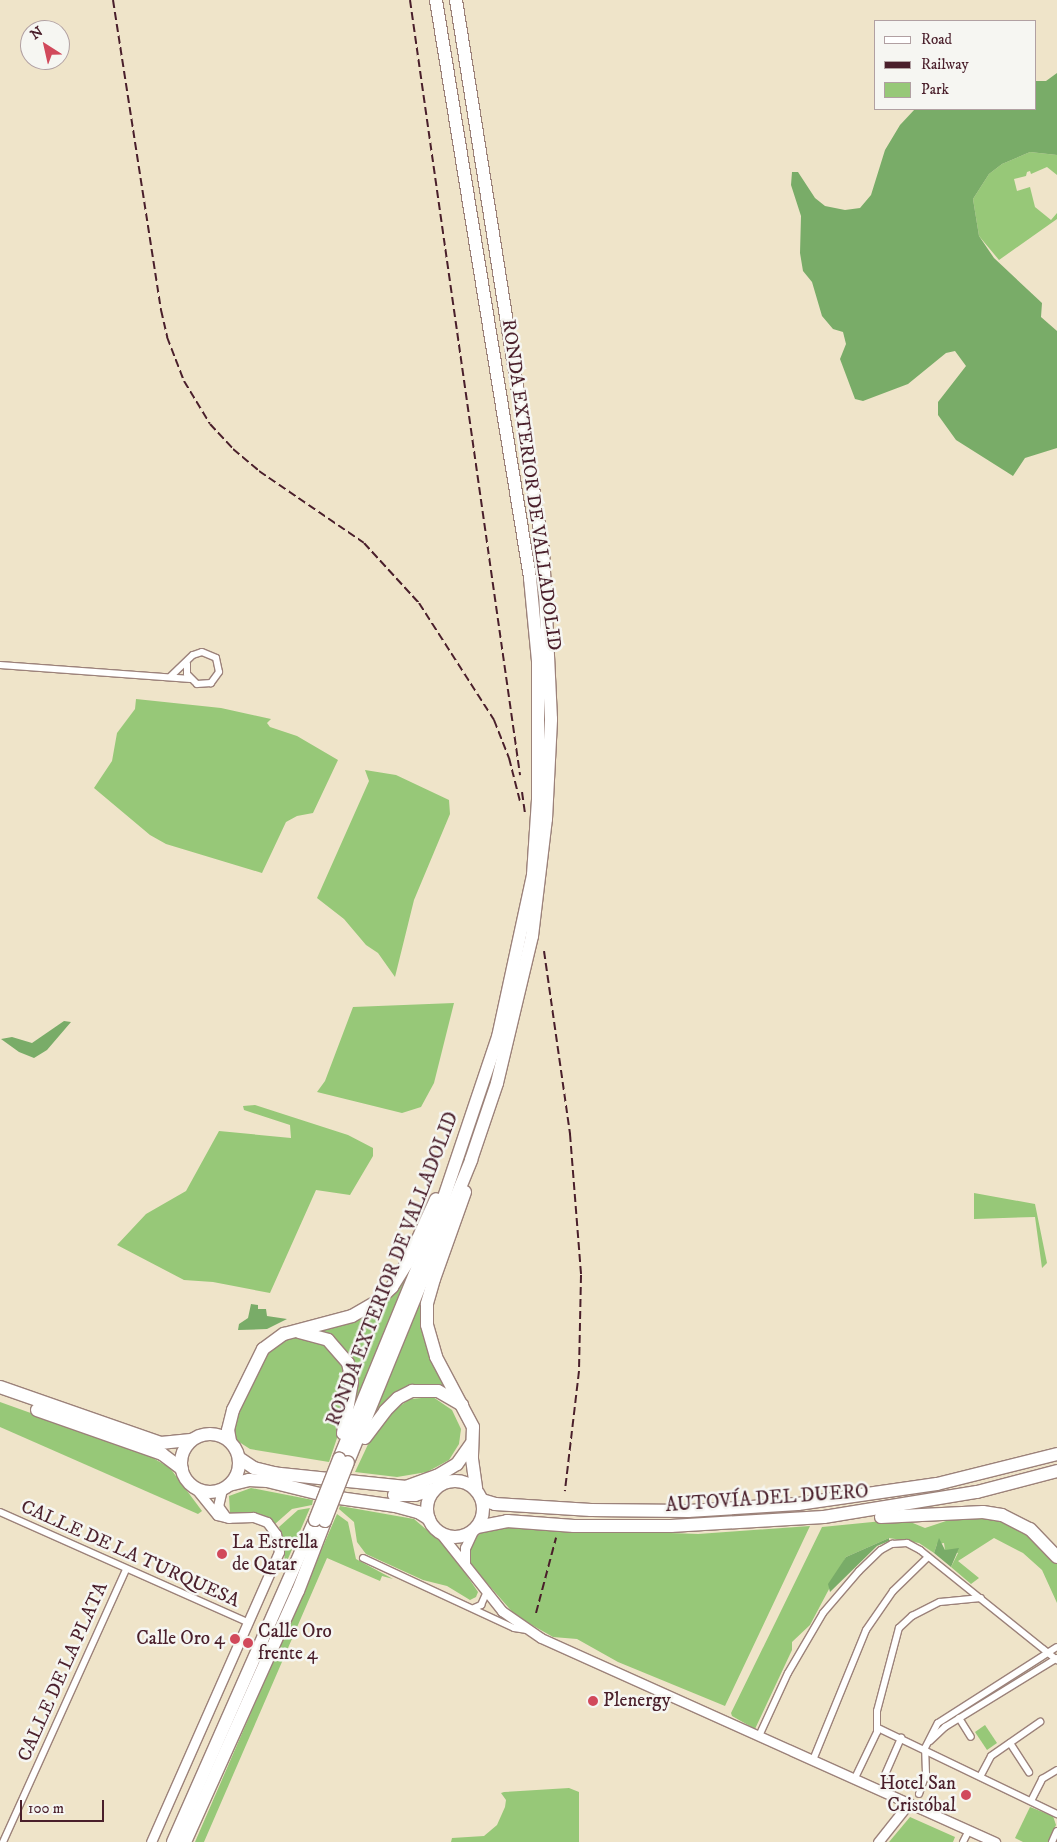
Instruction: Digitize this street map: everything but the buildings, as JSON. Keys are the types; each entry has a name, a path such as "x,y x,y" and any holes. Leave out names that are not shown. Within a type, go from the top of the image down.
{"highway":[{"name":"RONDA EXTERIOR DE VALLADOLID","path":"344,1461 434,1227 467,1134 503,1020 533,875 538,798 538,670 521,520 436,0"},
{"name":"RONDA EXTERIOR DE VALLADOLID","path":"173,1842 320,1520 471,1160 509,1039 532,936 546,818 551,670 537,500 456,0"},
{"path":"0,1387 161,1444 192,1440 207,1434 225,1421 233,1410 263,1350 284,1334 352,1316 376,1302 392,1287 407,1263 467,1134"},
{"path":"0,1396 162,1454 182,1469 194,1487 206,1492 248,1480 267,1481 332,1497 395,1506 418,1512 428,1519 440,1533 458,1537 475,1529 483,1515 472,1459 473,1427 464,1406 436,1357 427,1324 434,1279 461,1209 471,1160"},
{"path":"284,1334 302,1332 320,1336 337,1347 348,1363 352,1382 344,1461"},
{"path":"344,1461 385,1411 398,1398 412,1391 438,1391 464,1406"},
{"path":"233,1410 228,1430 230,1441 239,1458 249,1466 271,1473 391,1495 415,1495 458,1481 472,1459"},
{"path":"207,1434 220,1435 230,1441"},
{"path":"182,1469 182,1455 192,1440"},
{"path":"271,1473 406,1487 437,1476 457,1464 473,1441"},
{"path":"981,1474 1057,1449"},
{"name":"AUTOVÍA DEL DUERO","path":"479,1495 495,1504 586,1510 688,1511 839,1499 981,1474 1057,1454"},
{"path":"225,1487 238,1473 239,1458"},
{"name":"AUTOVÍA DEL DUERO","path":"475,1529 507,1521 599,1526 769,1522 892,1508 977,1492 1057,1471"},
{"path":"458,1481 479,1495"},
{"path":"428,1519 427,1503 435,1489"},
{"path":"769,1522 983,1512 1012,1519 1030,1530 1057,1557"},
{"name":"RONDA EXTERIOR DE VALLADOLID","path":"185,1842 298,1591 320,1520"}],"main road":[{"path":"151,1842 276,1563 279,1542 272,1528 262,1520 229,1518 214,1512 194,1487"},
{"path":"225,1487 218,1506 229,1518"},
{"path":"465,1563 465,1548 475,1529"},
{"path":"440,1533 465,1563 486,1594 527,1630 722,1720 995,1842"},
{"path":"878,1842 909,1802"}],"street":[{"path":"0,665 171,676 190,679 202,685 211,683 218,676 219,664 212,654 202,652 193,655 187,664 171,676"},
{"path":"187,664 190,679"},
{"name":"CALLE DE LA TURQUESA","path":"0,1512 249,1623"},
{"path":"759,1736 799,1652 823,1613 850,1580 881,1550 892,1544 907,1543 981,1598 1056,1659 959,1718 936,1734 925,1748"},
{"path":"813,1760 866,1630 893,1590 928,1557"},
{"path":"363,1558 514,1628 527,1630"},
{"name":"CALLE DE LA PLATA","path":"3,1842 126,1569"},
{"path":"474,1608 481,1605 486,1594"},
{"path":"855,1778 878,1728 877,1711 884,1680 897,1634 904,1622 940,1602 981,1598"},
{"path":"919,1794 926,1774 925,1748 938,1723 1049,1654 1057,1647"},
{"path":"959,1718 971,1737"},
{"path":"981,1775 991,1756 1040,1722"},
{"path":"878,1728 925,1748 1057,1814"},
{"path":"884,1778 901,1738"},
{"path":"1010,1743 1029,1772"},
{"path":"1031,1801 1042,1780 1057,1770"},
{"path":"963,1842 969,1830"},
{"path":"1052,1842 1057,1831"}],"green space":[{"path":"1057,73 1057,155 1030,152 1002,164 989,174 973,199 979,236 994,258 1042,303 1041,317 1057,331 1057,448 1025,458 1013,476 956,440 938,415 938,402 966,366 955,351 946,353 908,384 863,401 855,399 840,359 846,344 843,332 833,329 822,316 812,282 803,271 800,253 801,216 791,185 792,172 798,172 815,198 825,206 845,210 860,208 871,195 885,150 900,125 914,110 1037,110 1037,81 1046,81"},
{"path":"1030,152 1057,155 1057,175 1047,167 1031,174 1030,171 1027,172 1026,176 1014,179 1017,191 1030,187 1035,207 1051,220 1057,213 1057,219 999,260 979,236 973,199 989,174 1002,164"},
{"path":"136,699 221,708 271,719 267,723 270,727 297,736 338,760 313,813 297,816 286,822 262,873 166,844 150,835 94,788 112,761 117,733 135,709"},
{"path":"365,770 396,775 449,800 450,814 414,900 395,977 378,953 366,945 344,919 317,898 369,781"},
{"path":"454,1003 434,1083 421,1107 402,1113 317,1092 325,1081 353,1007"},
{"path":"64,1021 71,1022 47,1050 34,1058 19,1052 1,1039 12,1037 32,1043"},
{"path":"255,1105 348,1135 373,1148 373,1156 350,1195 316,1190 270,1293 213,1282 184,1280 117,1245 146,1214 186,1191 219,1131 291,1138 290,1125 244,1110 243,1106"},
{"path":"974,1193 1035,1204 1047,1263 1042,1268 1035,1217 974,1219"},
{"path":"418,1249 349,1418 354,1378 315,1328 364,1314"},
{"path":"427,1283 425,1337 428,1352 454,1392 428,1385 413,1386 368,1427"},
{"path":"251,1304 258,1305 258,1309 266,1309 267,1316 287,1319 267,1329 238,1330 239,1324 248,1318"},
{"path":"302,1337 320,1340 341,1359 347,1385 341,1426 329,1462 250,1449 236,1440 234,1433 237,1418 264,1359 272,1348 288,1339"},
{"path":"433,1397 452,1410 461,1429 459,1444 449,1460 427,1472 397,1477 355,1472 372,1436 394,1410 410,1399"},
{"path":"0,1402 148,1455 170,1468 202,1511 198,1514 0,1427"},
{"path":"251,1488 313,1500 312,1505 292,1509 275,1524 255,1513 230,1513 229,1496"},
{"path":"340,1506 414,1519 449,1549 478,1592 476,1597 470,1600 447,1586 423,1580 366,1554 357,1542 354,1522 339,1509"},
{"path":"310,1508 284,1568 285,1543 279,1527 298,1510"},
{"path":"337,1514 348,1522 356,1559 393,1579 382,1576 380,1581 327,1558 204,1842 195,1842"},
{"path":"958,1517 991,1517 1019,1527 1050,1553 1057,1564 1057,1603 1042,1570 1023,1553 994,1538 958,1561 979,1578 971,1584 951,1567 958,1553 945,1550 944,1543 937,1544 934,1553 919,1543 889,1538 846,1557 810,1625 792,1642 792,1650 755,1729 732,1716 731,1713 822,1527 903,1519 925,1528"},
{"path":"810,1526 725,1706 618,1662 577,1639 553,1637 516,1616 472,1566 468,1553 473,1539 484,1531 508,1527 698,1534"},
{"path":"889,1538 889,1541 877,1546 830,1592 828,1584 846,1557"},
{"path":"939,1538 945,1550 959,1548 951,1567 934,1553"},
{"path":"985,1725 997,1743 987,1750 975,1732"},
{"path":"569,1788 579,1792 579,1842 451,1842 452,1838 484,1836 497,1825 506,1800 501,1793"},
{"path":"1030,1807 1053,1816 1056,1825 1048,1842 1023,1842 1015,1838"},
{"path":"910,1817 955,1837 953,1842 889,1842"}],"railway":[{"path":"113,0 161,310 167,337 184,381 210,424 233,449 259,471 364,543 419,603 494,720 509,758 520,801"},
{"path":"410,0 520,775"},
{"path":"522,792 525,814"},
{"path":"544,951 570,1134 581,1275 579,1371 565,1491"},
{"path":"536,1613 556,1538"}],"place":[{"name":"La Estrella de Qatar","path":"222,1554"},
{"name":"Calle Oro 4","path":"235,1639"},
{"name":"Calle Oro frente 4","path":"248,1643"},
{"name":"Plenergy","path":"593,1701"},
{"name":"Hotel San Cristóbal","path":"966,1795"}]}
